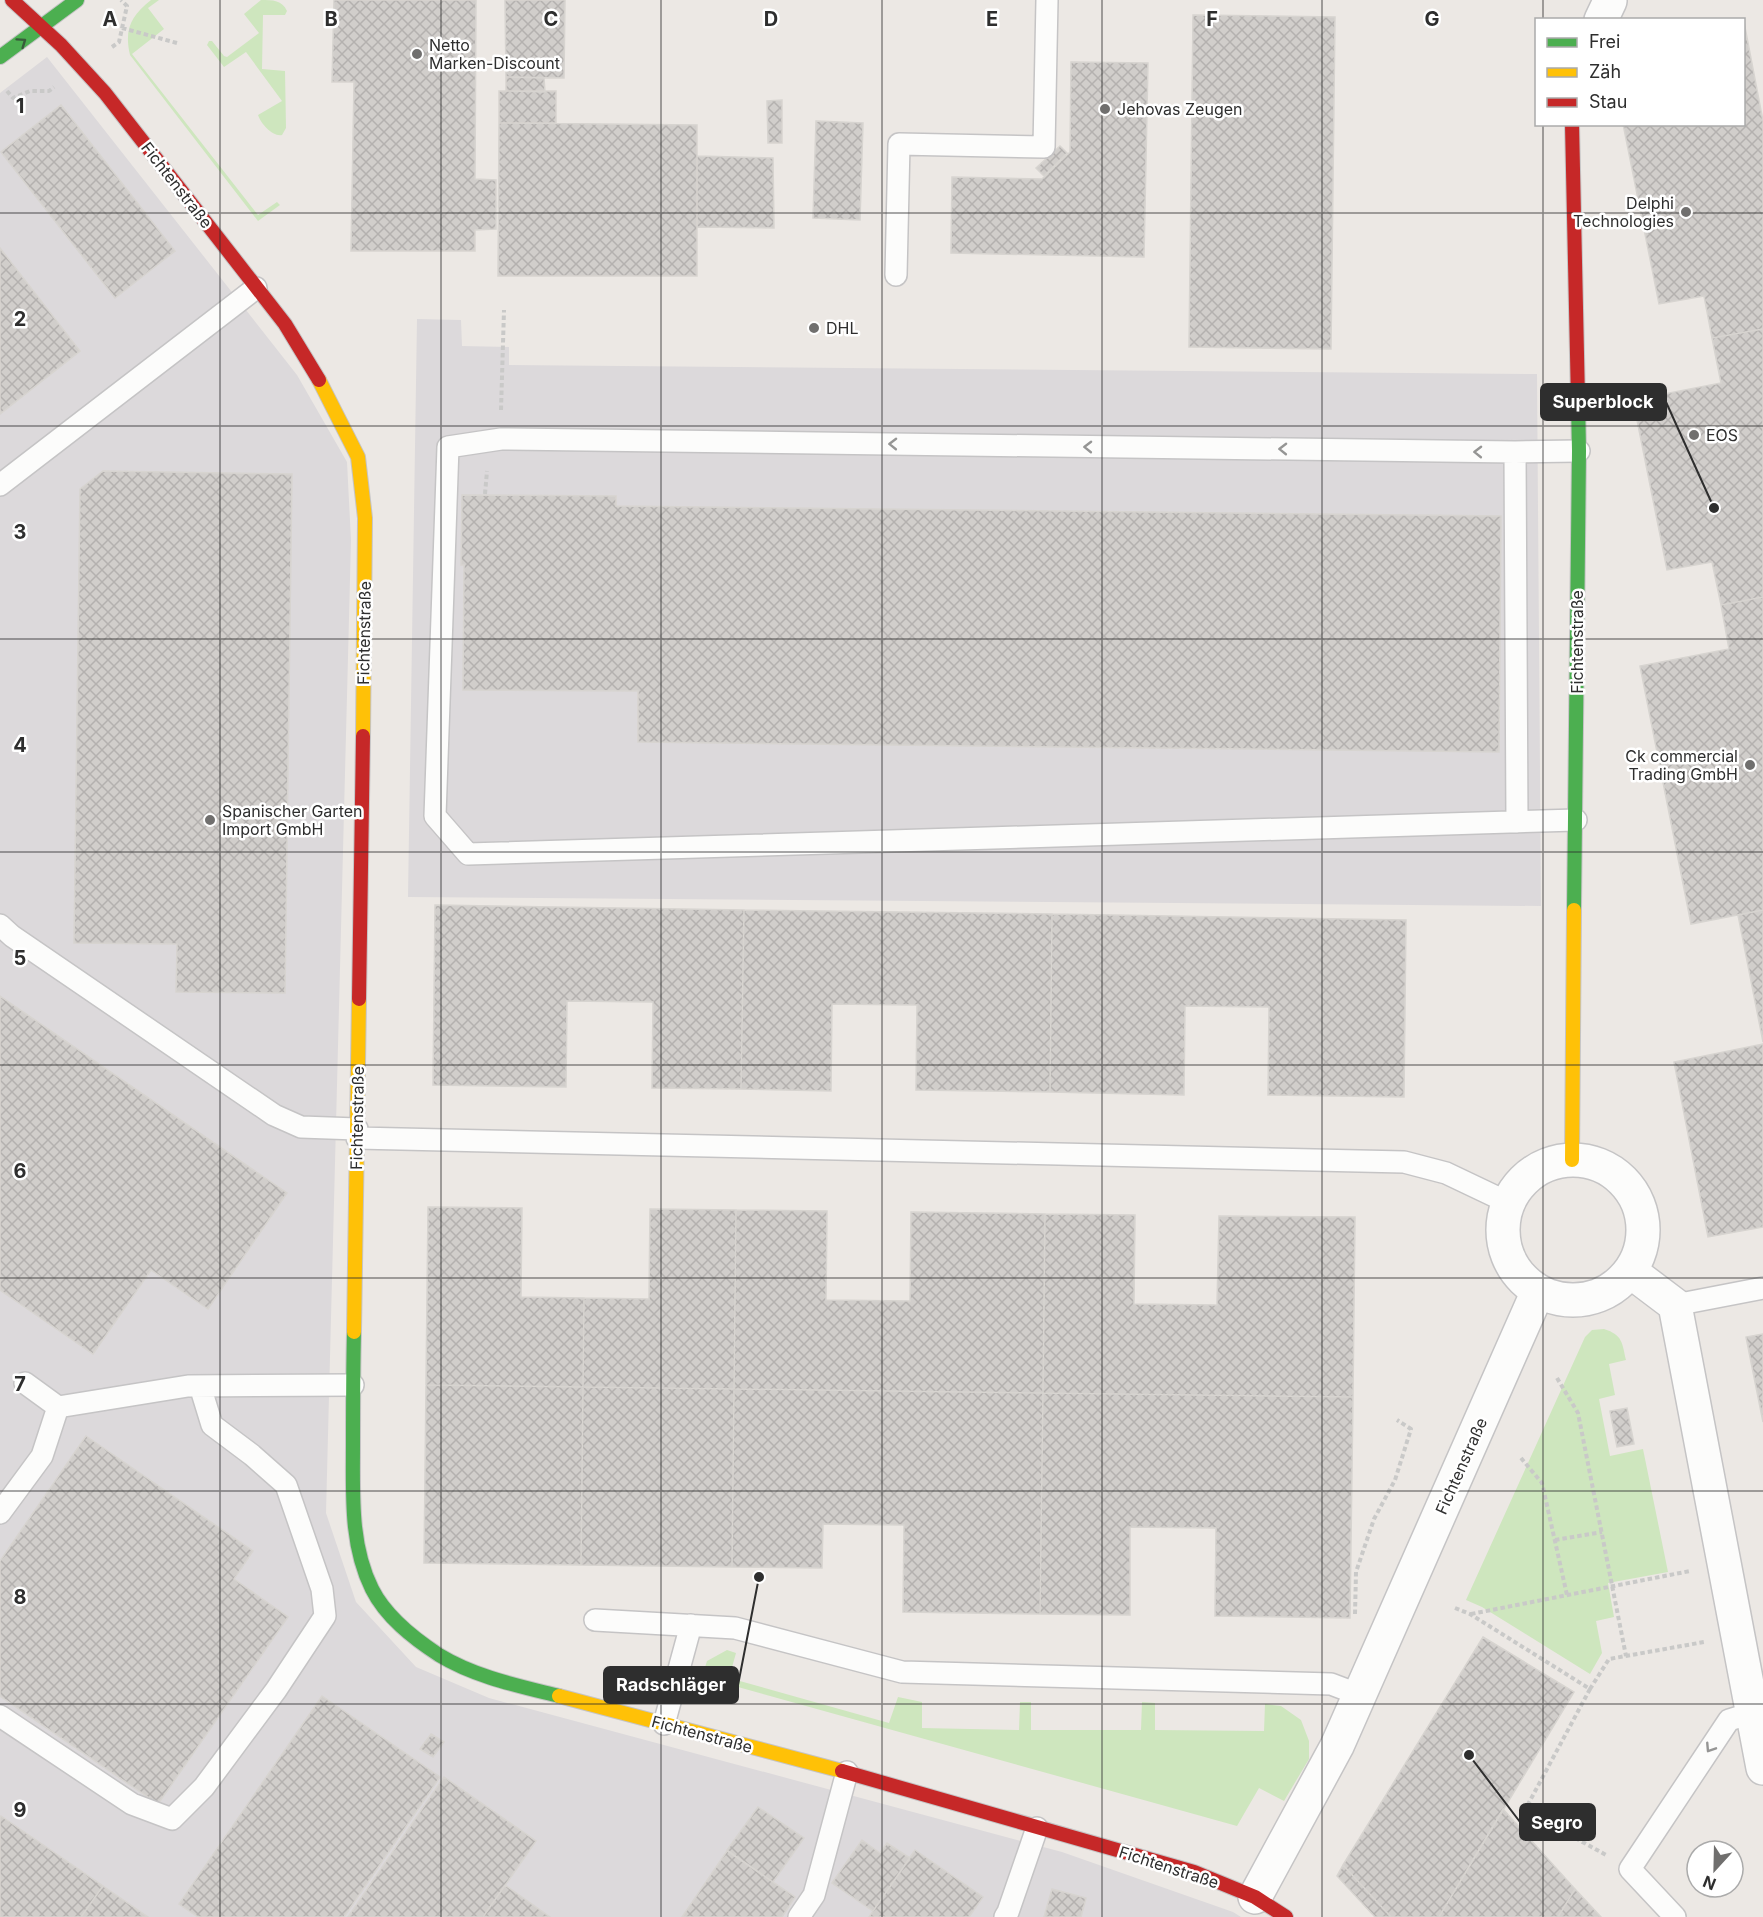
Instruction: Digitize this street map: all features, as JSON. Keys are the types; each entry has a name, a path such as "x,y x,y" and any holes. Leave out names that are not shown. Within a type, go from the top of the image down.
{"street":[{"name":"Fichtenstraße","path":"12,0 44,27 105,93 285,324 324,388 358,457 365,518 365,573 353,1516 364,1571 373,1591 406,1632 441,1656 493,1679 847,1772 1194,1872 1269,1910 1337,1746 1538,1291"},
{"path":"0,57 44,27 77,0"},
{"name":"Fichtenstraße","path":"1572,126 1579,451 1572,1160"},
{"path":"1572,1160 1592,1163 1609,1170 1624,1182 1635,1198 1642,1216 1643,1236 1639,1255 1630,1271 1616,1286 1598,1296 1578,1300 1558,1299 1538,1291 1522,1279 1511,1262 1504,1243 1504,1222 1509,1203 1519,1186 1534,1172 1552,1163 1572,1160"},
{"path":"1630,1271 1675,1305 1763,1768"}],"lane":[{"path":"896,275 899,144 1044,147 1047,0"},
{"path":"0,485 256,288"},
{"path":"1576,820 468,854 435,816 448,447 501,439 1579,451"},
{"path":"1515,452 1517,822"},
{"path":"0,926 274,1115 301,1126 357,1134 1404,1162 1446,1173 1509,1203"},
{"path":"1675,1305 1763,1288"},
{"path":"25,1383 58,1407 200,1386 353,1385"},
{"path":"0,1716 132,1804 171,1819 210,1778 276,1690 325,1616 322,1589 286,1485 252,1455 212,1425 200,1386"},
{"path":"0,1514 42,1456 58,1407"},
{"path":"595,1620 735,1628 902,1672 1331,1684 1360,1695"},
{"path":"664,1724 691,1625"},
{"path":"1675,1917 1630,1869 1729,1720 1752,1713"},
{"path":"799,1917 814,1895 847,1772"},
{"path":"1005,1917 1037,1828"}],"path":[{"path":"122,28 177,44"},
{"path":"484,494 487,468 499,469 504,310"},
{"path":"1557,1378 1578,1413 1626,1656"},
{"path":"1355,1615 1356,1572 1374,1519 1395,1480 1411,1429 1398,1420"},
{"path":"1521,1458 1542,1483 1567,1595"},
{"path":"1555,1540 1602,1532"},
{"path":"1470,1614 1724,1564"},
{"path":"1455,1608 1470,1614 1590,1689"},
{"path":"1630,1869 1525,1810 1590,1689 1610,1659 1737,1636"}],"shaded area":[{"path":"47,57 297,375 347,462 351,540 326,1513 356,1602 416,1667 489,1698 1062,1852 1233,1912 1241,1917 0,1917 0,93"},
{"path":"417,319 461,320 462,346 509,347 509,365 1537,374 1541,906 408,897"}],"green space":[{"path":"151,0 159,0 148,8 164,29 132,54 258,215 277,202 280,205 258,221 130,55 128,38 131,24 138,12"},
{"path":"261,0 280,3 287,11 285,15 263,15 262,69 285,71 286,128 282,135 271,132 258,115 282,101 246,52 224,67 207,45 209,41 212,41 227,57 259,33 244,14"},
{"path":"1604,1329 1618,1337 1626,1360 1609,1364 1615,1395 1599,1399 1610,1456 1643,1449 1668,1572 1608,1583 1614,1617 1596,1621 1602,1653 1590,1674 1482,1607 1466,1600 1585,1337 1592,1330"},
{"path":"727,1650 736,1653 729,1678 889,1723 898,1697 922,1702 922,1728 1019,1730 1020,1702 1031,1702 1031,1730 1141,1730 1142,1702 1155,1703 1155,1730 1264,1731 1265,1704 1281,1706 1301,1720 1309,1741 1309,1759 1284,1801 1259,1788 1237,1826 702,1677 707,1661"}],"building":[{"path":"334,0 476,0 475,179 496,180 496,229 475,230 475,251 351,251 354,82 332,82"},
{"path":"505,0 565,0 564,78 506,77"},
{"path":"1193,15 1335,17 1331,349 1189,347"},
{"path":"1745,27 1763,121 1763,329 1712,338 1704,296 1659,304 1623,126 1745,126"},
{"path":"1071,62 1148,63 1144,257 951,253 952,177 1042,179 1070,152"},
{"path":"506,77 544,78 545,92 506,91"},
{"path":"499,91 556,91 556,123 499,123"},
{"path":"782,100 782,143 768,143 767,101"},
{"path":"61,105 175,251 115,298 1,152"},
{"path":"816,121 863,123 860,220 813,218"},
{"path":"499,123 697,125 697,276 498,276"},
{"path":"1060,146 1067,153 1044,176 1036,168"},
{"path":"697,156 773,158 774,228 697,227"},
{"path":"0,248 80,351 0,414"},
{"path":"1763,329 1763,597 1721,605 1712,562 1667,570 1633,400 1721,383 1712,338"},
{"path":"103,471 292,474 285,993 176,992 177,944 74,943 80,489"},
{"path":"462,495 616,496 616,506 1501,516 1499,752 638,742 638,691 463,690"},
{"path":"1763,597 1763,910 1691,924 1640,666 1729,649 1721,605"},
{"path":"435,905 744,910 741,1089 652,1088 653,1002 567,1001 566,1087 433,1085"},
{"path":"744,910 1052,914 1050,1092 916,1090 917,1005 832,1004 831,1091 741,1089"},
{"path":"1763,910 1763,1042 1738,915"},
{"path":"1052,914 1406,920 1404,1097 1268,1095 1269,1007 1185,1006 1184,1095 1050,1092"},
{"path":"0,996 287,1193 208,1309 151,1270 93,1354 0,1290"},
{"path":"1763,1044 1763,1227 1708,1237 1674,1062"},
{"path":"428,1207 522,1208 521,1297 584,1298 583,1387 426,1385"},
{"path":"650,1209 736,1210 734,1389 583,1387 584,1298 649,1299"},
{"path":"736,1210 827,1211 826,1300 910,1301 911,1212 1045,1214 1043,1393 734,1389"},
{"path":"1045,1214 1135,1215 1134,1304 1217,1305 1219,1216 1355,1217 1353,1397 1043,1393"},
{"path":"1763,1334 1763,1422 1746,1337"},
{"path":"426,1385 583,1387 581,1565 424,1563"},
{"path":"583,1387 734,1389 732,1567 581,1565"},
{"path":"734,1389 1043,1393 1040,1614 903,1612 904,1525 823,1524 822,1568 732,1567"},
{"path":"1043,1393 1353,1397 1350,1618 1215,1616 1216,1528 1130,1527 1130,1615 1040,1614"},
{"path":"1627,1408 1634,1444 1617,1447 1610,1411"},
{"path":"86,1436 253,1551 234,1579 288,1617 158,1804 0,1696 0,1561"},
{"path":"1483,1637 1574,1692 1439,1917 1391,1917 1343,1865"},
{"path":"322,1696 440,1777 344,1917 198,1917 179,1904"},
{"path":"431,1734 444,1742 433,1757 420,1749"},
{"path":"444,1777 536,1841 483,1917 348,1917"},
{"path":"758,1807 804,1838 773,1882 727,1850"},
{"path":"1503,1809 1575,1889 1558,1917 1439,1917"},
{"path":"1,1816 103,1886 81,1917 0,1917"},
{"path":"862,1840 880,1853 887,1843 910,1858 873,1911 832,1883"},
{"path":"915,1850 983,1897 969,1917 869,1917"},
{"path":"727,1851 795,1897 782,1917 682,1917"},
{"path":"1343,1865 1391,1917 1375,1917 1337,1876"},
{"path":"505,1885 550,1917 483,1917"},
{"path":"103,1886 148,1917 81,1917"},
{"path":"1052,1889 1086,1898 1081,1917 1044,1917"},
{"path":"1575,1889 1601,1917 1558,1917"}],"traffic: fast":[{"path":"0,57 77,0"},
{"path":"1574,910 1578,400"},
{"path":"354,1332 354,1519 360,1555 372,1589 392,1618 439,1655 482,1675 559,1696"}],"traffic: slow":[{"path":"319,380 358,457 365,518 363,736"},
{"path":"1572,1160 1574,910"},
{"path":"354,1332 359,999"},
{"path":"559,1696 842,1771"}],"traffic: jam":[{"path":"12,0 61,45 105,93 285,324 319,380"},
{"path":"1572,126 1578,400"},
{"path":"359,999 363,736"},
{"path":"842,1771 1194,1872 1255,1897 1286,1917"}],"place":[{"name":"Netto Marken-Discount","path":"417,54"},
{"name":"Jehovas Zeugen","path":"1105,109"},
{"name":"Delphi Technologies","path":"1686,212"},
{"name":"DHL","path":"814,328"},
{"name":"EOS","path":"1694,435"},
{"name":"Superblock","path":"1714,508"},
{"name":"Ck commercial Trading GmbH","path":"1750,765"},
{"name":"Spanischer Garten Import GmbH","path":"210,820"},
{"name":"Radschläger","path":"759,1577"},
{"name":"Segro","path":"1469,1755"}]}
